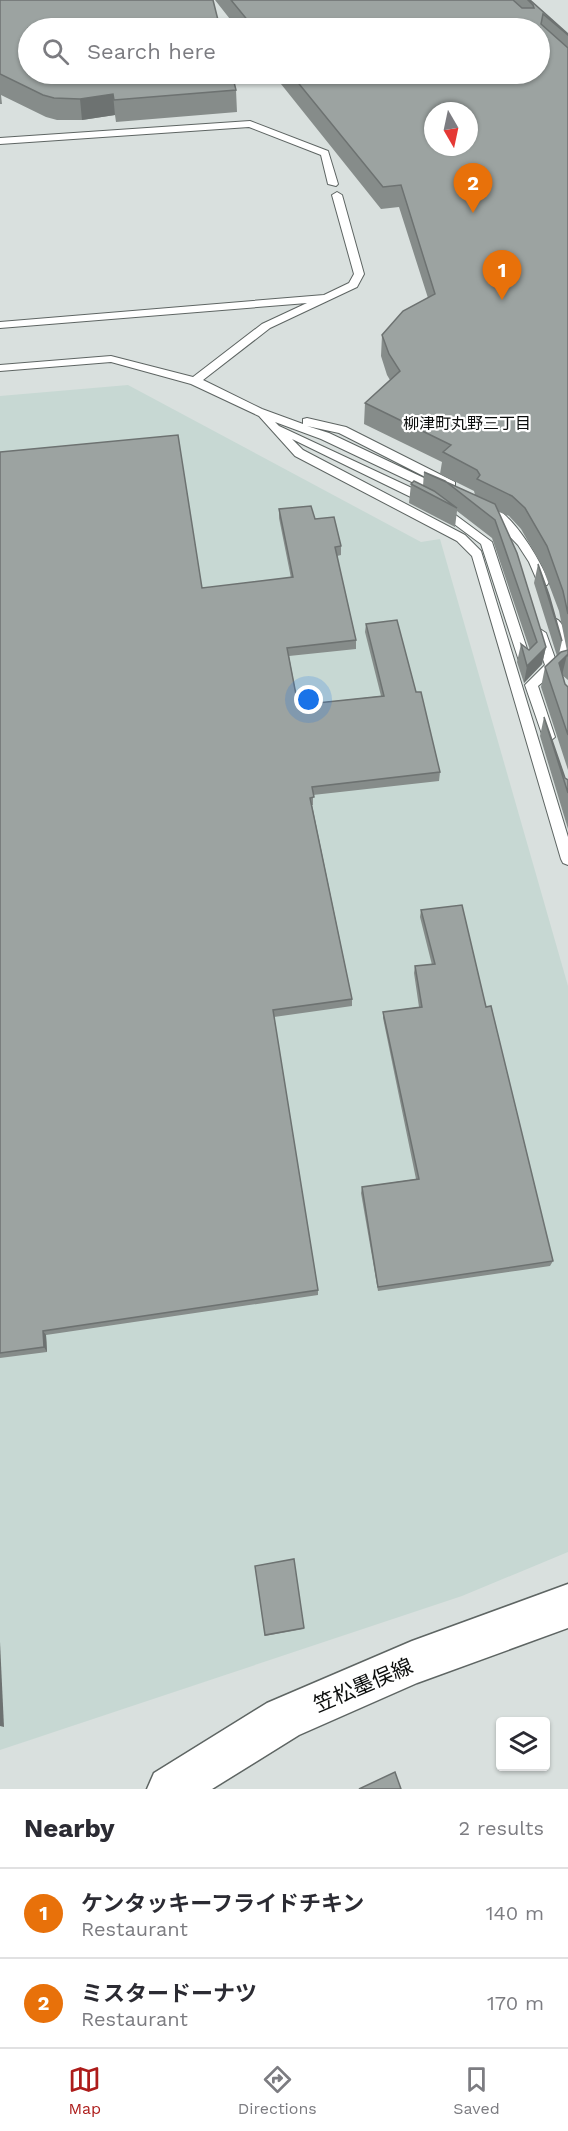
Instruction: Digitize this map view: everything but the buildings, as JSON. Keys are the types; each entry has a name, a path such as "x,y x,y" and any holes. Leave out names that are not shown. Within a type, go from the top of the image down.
{"main road":[{"name":"笠松墨俣線","path":"170,1789 283,1719 412,1663 568,1606"}],"lane":[{"path":"0,141 250,124 325,153 333,184"},
{"path":"195,381 266,326 353,285 359,274 337,195"},
{"path":"0,325 324,298"},
{"path":"0,368 111,359 195,381 258,412 324,436 461,496 342,430 258,412"},
{"path":"258,412 299,453 461,538 477,554 568,859"},
{"path":"272,424 437,505 486,542 525,661"},
{"path":"512,550 498,518 479,506 513,529 538,567 568,662 552,666 531,685 553,752"},
{"path":"536,621 552,666"}],"shaded area":[{"path":"128,385 421,542 440,539 568,986 568,1552 462,1596 0,1750 0,396"}],"place":[{"name":"ミスタードーナツ","path":"473,213"},
{"name":"ケンタッキーフライドチキン","path":"502,300"}],"district":[{"name":"柳津町丸野三丁目","path":"467,423"}]}
